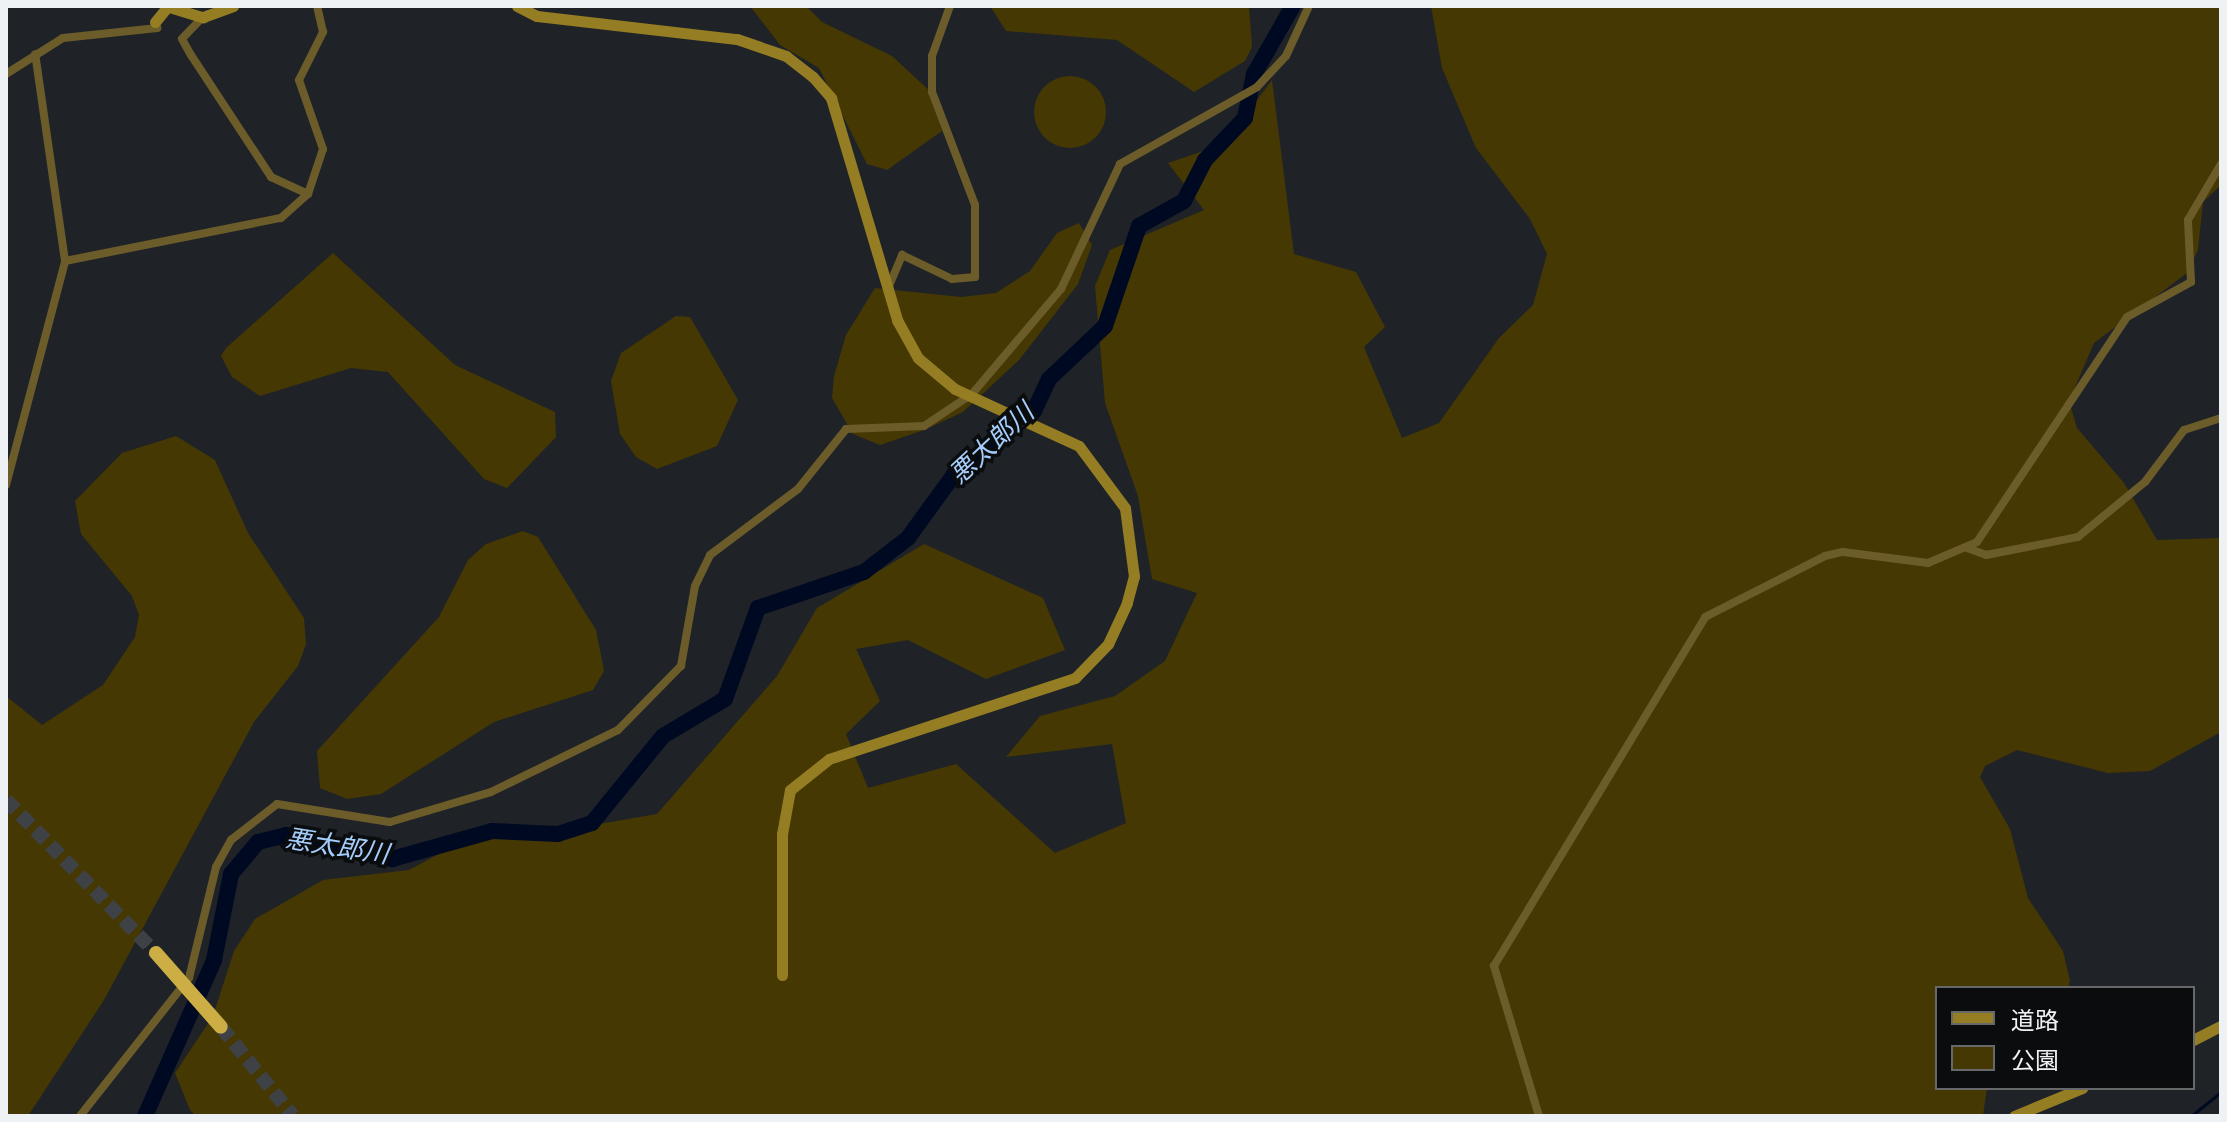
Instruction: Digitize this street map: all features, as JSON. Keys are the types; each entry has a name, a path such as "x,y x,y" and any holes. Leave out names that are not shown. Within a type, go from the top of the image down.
{"highway":[{"path":"153,955 219,1029"}],"street":[{"path":"6,74 63,38 157,28 155,22 167,6 203,17"},
{"path":"233,6 203,17 182,39 271,177 308,194"},
{"path":"65,261 281,218 308,194 323,149 299,80 323,32 317,6"},
{"path":"517,6 537,16 737,39 786,56 831,98 889,286 918,358 955,389 1052,429 1102,468 1125,508 1133,550 1127,603 1108,644 1075,678 829,759 799,779 790,790 782,834 782,975"},
{"path":"889,286 902,255 952,279 975,277 975,205 932,92 932,56 950,6"},
{"path":"80,1116 173,1005 195,963 222,850 265,810 288,804 359,822 390,822 491,792 591,747 672,680 710,555 798,489 838,436 857,424 904,432 924,426 972,394 1061,289 1120,164 1257,87 1286,56 1309,6"},
{"path":"6,485 65,261 35,54"},
{"path":"1539,1116 1494,966 1705,617 1825,556 1843,552 1928,563 1967,548 1987,532 2127,317 2191,282 2188,220 2221,164"},
{"path":"1967,548 1986,555 2078,537 2145,482 2184,430 2221,418"},
{"path":"2195,1039 2221,1026"},
{"path":"2014,1116 2077,1090"}],"green space":[{"path":"750,6 806,6 822,22 892,56 932,93 942,131 887,170 867,164 819,68 780,45"},
{"path":"990,6 1249,6 1252,47 1245,61 1194,92 1117,40 1006,31"},
{"path":"1431,6 2221,6 2221,185 2203,202 2198,250 2187,273 2094,343 2069,401 2077,428 2124,483 2157,540 2221,538 2221,732 2150,771 2108,773 2017,750 1985,766 1980,777 2010,829 2028,898 2063,951 2070,981 2069,986 1935,986 1935,1090 1987,1090 1983,1116 196,1116 190,1110 175,1073 213,1016 234,951 255,919 323,880 409,870 491,826 531,825 547,833 657,814 777,676 817,608 924,544 1043,598 1065,650 986,679 908,640 856,649 880,701 846,734 868,788 956,764 1055,853 1126,823 1112,744 1006,757 1040,716 1115,696 1165,661 1197,593 1152,579 1138,496 1105,403 1095,286 1110,250 1204,210 1168,163 1224,144 1272,80 1294,254 1356,272 1385,327 1364,347 1402,438 1439,423 1499,338 1533,305 1547,254 1530,219 1476,148 1442,68"},
{"path":"1070,76 1090,82 1100,92 1106,112 1100,132 1090,142 1070,148 1050,142 1040,132 1034,112 1040,92 1050,82"},
{"path":"1079,223 1092,245 1078,284 1019,360 963,412 924,430 880,445 853,434 832,398 834,376 846,335 875,288 961,297 996,293 1030,271 1057,233"},
{"path":"333,253 455,365 555,412 556,437 507,488 484,479 388,372 351,368 260,396 232,377 221,356 226,348"},
{"path":"676,316 690,317 738,400 717,446 657,469 636,457 620,434 611,381 621,353"},
{"path":"176,436 215,460 248,533 304,618 306,644 298,666 254,722 104,1000 28,1116 6,1116 6,696 42,725 103,685 135,637 139,615 132,596 81,534 75,501 122,453"},
{"path":"523,531 538,537 596,630 604,671 593,690 494,722 381,794 347,799 320,788 317,751 439,617 468,560 486,544"}],"waterway":[{"name":"悪太郎川","path":"145,1116 214,960 231,874 258,842 286,835 392,859 492,831 558,834 592,823 663,736 725,699 758,608 864,572 908,538 955,473 1034,411 1049,379 1105,326 1139,226 1184,201 1205,160 1245,118 1254,74 1293,6"},
{"path":"2191,1116 2221,1092"}],"tunnel":[{"path":"6,800 156,953"},
{"path":"221,1027 293,1116"}]}
